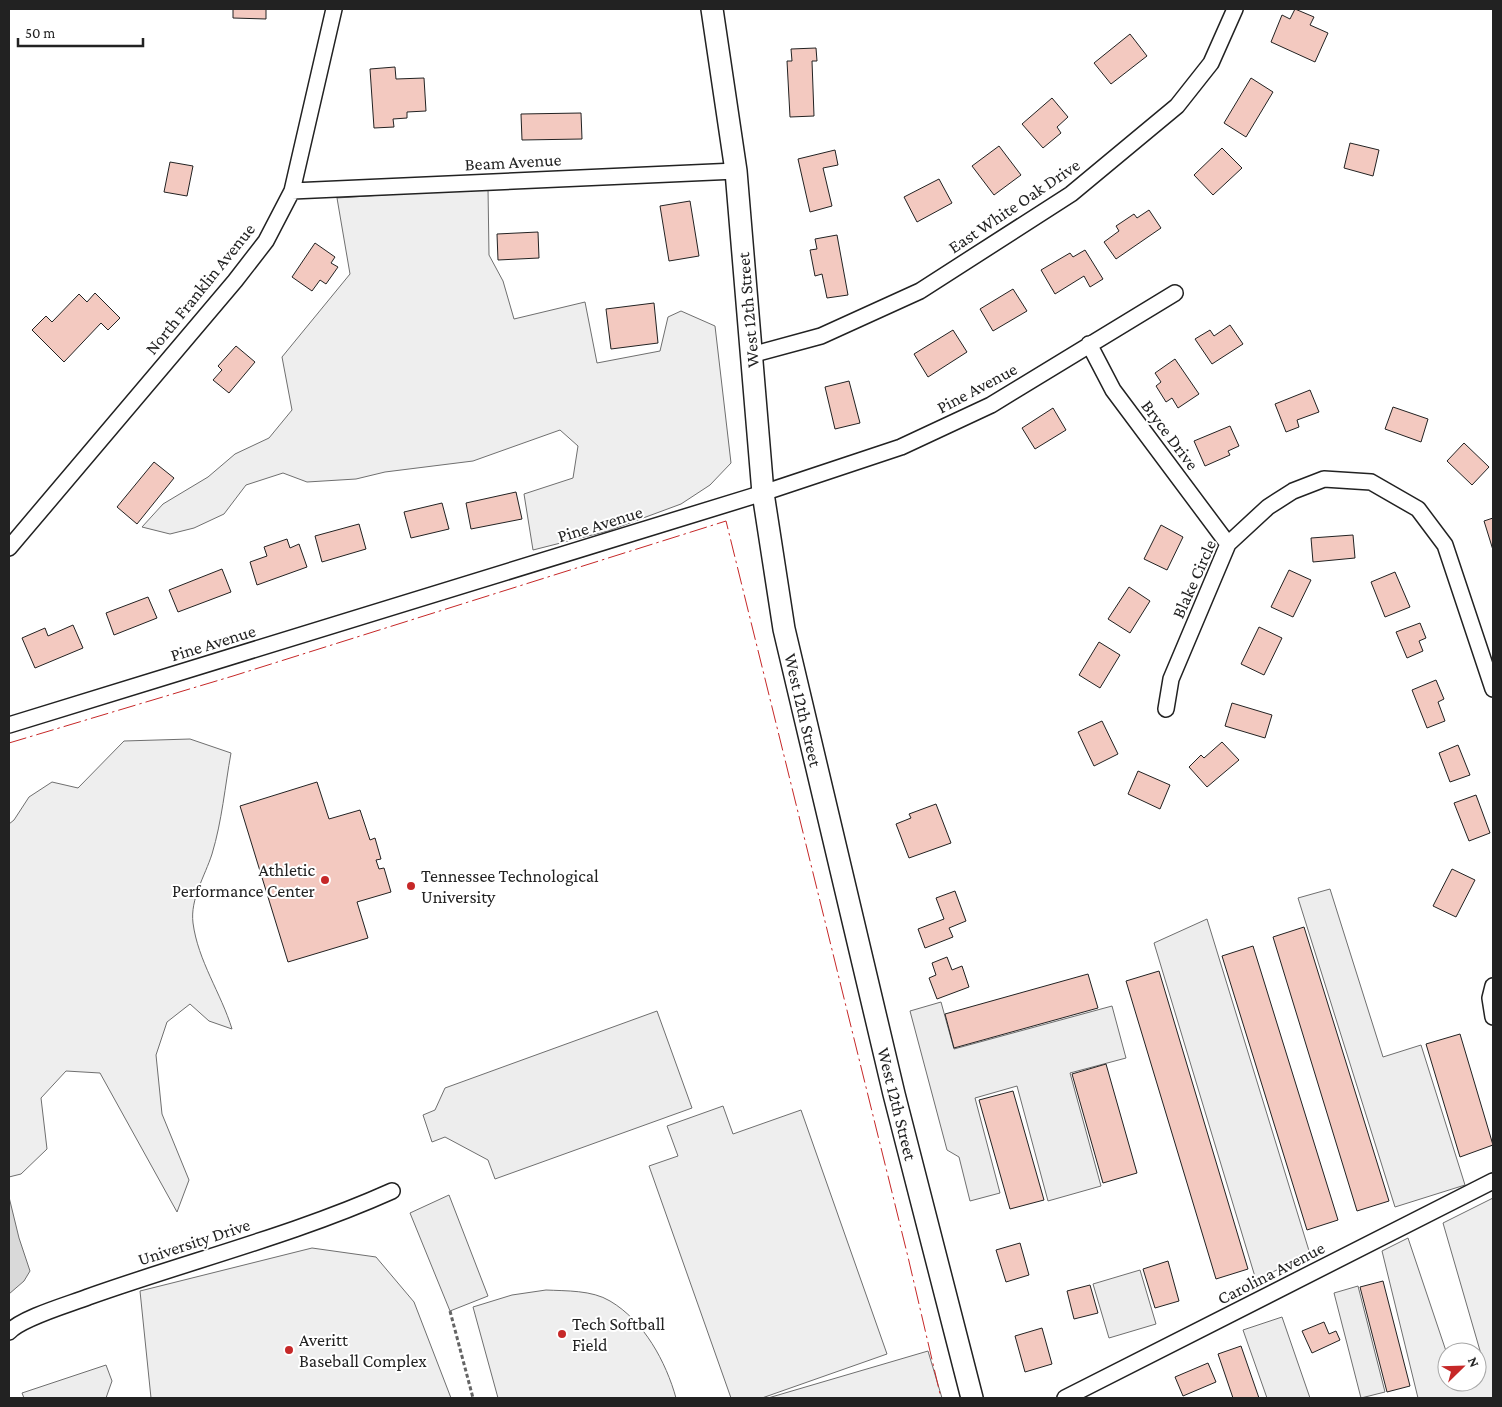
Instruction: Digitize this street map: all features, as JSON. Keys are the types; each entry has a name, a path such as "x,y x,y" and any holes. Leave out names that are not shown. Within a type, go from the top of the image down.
{"main road":[{"name":"West 12th Street","path":"712,9 736,171 763,493 784,629 894,1094 972,1398"}],"street":[{"name":"North Franklin Avenue","path":"9,548 235,281 266,241 292,191 334,9"},
{"name":"East White Oak Drive","path":"751,355 820,336 920,291 1071,194 1177,106 1211,63 1235,9"},
{"name":"Beam Avenue","path":"292,191 736,171"},
{"name":"Pine Avenue","path":"9,725 763,493 901,447 991,405 1175,293"},
{"name":"Bryce Drive","path":"1089,344 1113,390 1228,544"},
{"name":"Blake Circle","path":"1166,709 1171,679 1228,544 1268,507 1293,490 1324,479 1371,482 1418,509 1444,545 1493,689"},
{"path":"1493,986 1490,998 1493,1017"},
{"name":"Carolina Avenue","path":"1065,1398 1493,1181"},
{"name":"University Drive","path":"9,1332 47,1312 145,1277 338,1215 392,1191"}],"path":[{"path":"450,1311 473,1398"}],"shaded area":[{"path":"488,188 489,255 503,281 514,319 585,302 597,363 660,351 668,317 681,311 715,326 731,463 710,485 681,504 608,531 533,550 524,494 573,478 578,446 560,430 473,461 385,472 356,479 307,482 283,473 246,485 224,514 194,528 170,534 142,527 163,504 208,477 235,454 269,438 292,410 282,357 350,274 337,198"},
{"path":"190,739 231,753 221,816 212,854 196,896 193,923 200,951 232,1029 209,1021 190,1004 167,1022 156,1055 162,1114 189,1180 177,1212 100,1073 66,1071 41,1098 47,1149 21,1174 9,1177 9,824 14,820 29,797 52,782 78,788 124,741"},
{"path":"1330,889 1383,1057 1421,1045 1465,1185 1395,1207 1298,898"},
{"path":"1207,919 1310,1254 1256,1280 1154,943"},
{"path":"941,1002 954,1049 1112,1006 1126,1058 1070,1073 1101,1186 1048,1201 1017,1086 975,1098 1000,1193 970,1201 959,1157 947,1150 910,1011"},
{"path":"657,1011 692,1108 495,1179 488,1160 445,1137 432,1142 423,1115 435,1110 445,1088"},
{"path":"723,1106 733,1134 801,1110 887,1354 762,1398 731,1398 649,1166 678,1156 667,1126"},
{"path":"449,1195 488,1296 450,1311 410,1213"},
{"path":"9,1197 19,1238 30,1271 24,1281 9,1294"},
{"path":"1493,1198 1493,1398 1418,1398 1382,1251 1408,1238 1443,1342 1437,1342 1437,1392 1487,1392 1487,1342 1477,1342 1443,1223"},
{"name":"Averitt Baseball Complex","path":"312,1248 376,1257 414,1302 451,1398 151,1398 140,1291"},
{"path":"1140,1270 1156,1324 1109,1338 1093,1284"},
{"path":"1358,1286 1385,1392 1361,1398 1334,1293"},
{"name":"Tech Softball Field","path":"546,1290 579,1292 603,1297 622,1309 643,1331 660,1357 676,1398 498,1398 473,1307 512,1295"},
{"path":"1282,1317 1310,1398 1267,1398 1243,1330"},
{"path":"928,1351 942,1398 768,1398"},
{"path":"106,1365 112,1381 106,1398 24,1398 22,1393"}],"building":[{"path":"233,9 266,9 266,19 233,18"},
{"path":"1295,9 1314,17 1310,25 1328,33 1315,62 1271,42 1282,15 1290,19"},
{"path":"1130,34 1147,56 1111,84 1094,63"},
{"path":"816,48 817,61 812,61 814,116 790,117 787,61 792,61 791,49"},
{"path":"395,67 396,79 424,78 426,111 407,112 407,118 393,119 394,127 374,128 370,69"},
{"path":"1251,78 1273,92 1246,137 1224,123"},
{"path":"1052,98 1068,117 1057,127 1061,133 1043,148 1022,124"},
{"path":"581,113 582,139 522,140 521,114"},
{"path":"1350,143 1379,150 1373,176 1344,168"},
{"path":"999,146 1021,175 994,195 972,166"},
{"path":"1222,148 1242,168 1213,195 1194,175"},
{"path":"835,150 838,165 823,168 832,206 810,212 798,159"},
{"path":"170,162 193,166 187,196 164,192"},
{"path":"939,179 952,203 917,222 904,197"},
{"path":"690,201 699,256 669,261 660,206"},
{"path":"1149,210 1161,228 1116,259 1104,242 1119,231 1116,226 1134,214 1137,218"},
{"path":"538,232 539,258 498,260 497,234"},
{"path":"837,235 848,295 827,298 822,274 815,276 810,250 817,249 815,239"},
{"path":"315,243 335,257 331,263 338,267 326,284 320,280 312,291 292,277"},
{"path":"1085,250 1103,279 1090,287 1084,276 1055,294 1041,270 1070,253 1073,257"},
{"path":"1013,289 1027,311 993,331 980,309"},
{"path":"95,293 120,318 108,330 101,323 64,362 32,330 46,316 52,322 79,294 87,302"},
{"path":"654,303 658,343 611,349 606,309"},
{"path":"1230,325 1243,344 1212,364 1195,339 1210,330 1214,336"},
{"path":"953,330 967,352 928,377 914,354"},
{"path":"236,346 255,362 229,393 213,380 222,370 218,366"},
{"path":"1175,359 1199,394 1178,408 1172,398 1166,402 1156,386 1161,382 1155,373"},
{"path":"849,381 860,423 835,429 825,387"},
{"path":"1310,390 1319,412 1297,420 1299,427 1286,432 1275,404"},
{"path":"1393,407 1428,419 1421,442 1385,429"},
{"path":"1053,408 1066,430 1035,449 1022,428"},
{"path":"1230,426 1239,446 1228,451 1230,455 1205,466 1194,441"},
{"path":"1464,443 1489,467 1472,485 1447,461"},
{"path":"154,462 174,478 137,524 117,507"},
{"path":"516,492 522,519 471,529 466,503"},
{"path":"442,503 449,529 411,538 404,512"},
{"path":"1493,518 1493,550 1484,521"},
{"path":"359,524 366,549 322,562 315,536"},
{"path":"1161,525 1183,537 1167,570 1144,559"},
{"path":"1353,535 1355,558 1313,562 1311,538"},
{"path":"287,539 290,548 299,544 307,567 257,585 250,562 267,556 264,547"},
{"path":"222,569 231,592 178,612 169,590"},
{"path":"1289,570 1311,580 1293,617 1271,607"},
{"path":"1395,572 1410,607 1385,617 1371,582"},
{"path":"1129,587 1150,601 1130,633 1108,619"},
{"path":"148,597 157,618 114,635 106,613"},
{"path":"1420,623 1426,638 1419,641 1423,651 1407,658 1396,632"},
{"path":"73,625 83,648 35,668 22,638 45,628 48,636"},
{"path":"1259,627 1282,638 1264,675 1241,664"},
{"path":"1099,642 1120,655 1100,688 1079,675"},
{"path":"1436,680 1444,699 1438,702 1445,721 1427,728 1412,690"},
{"path":"1232,703 1272,715 1265,738 1225,726"},
{"path":"1102,721 1118,754 1094,766 1078,732"},
{"path":"1222,742 1239,760 1207,787 1189,767 1201,755 1204,758"},
{"path":"1458,745 1470,775 1450,782 1439,753"},
{"path":"1138,771 1170,785 1160,809 1128,794"},
{"name":"Athletic Performance Center","path":"317,782 329,819 360,810 370,840 375,838 381,859 376,860 379,869 384,868 391,892 357,902 368,938 288,962 240,806"},
{"path":"1476,795 1490,833 1469,841 1454,803"},
{"path":"936,804 951,843 909,858 896,824 911,818 909,814"},
{"path":"1452,869 1475,880 1456,917 1433,906"},
{"path":"955,891 966,921 949,928 953,937 925,948 918,929 944,919 936,898"},
{"path":"1304,927 1389,1201 1357,1211 1273,937"},
{"path":"1253,946 1338,1220 1307,1230 1222,956"},
{"path":"947,957 952,970 962,966 969,987 937,999 929,978 936,975 932,963"},
{"path":"1159,971 1248,1269 1216,1279 1126,981"},
{"path":"1088,974 1098,1008 954,1048 945,1014"},
{"path":"1460,1034 1493,1145 1460,1157 1426,1044"},
{"path":"1106,1064 1137,1173 1103,1183 1072,1074"},
{"path":"1013,1091 1044,1200 1010,1209 979,1100"},
{"path":"1020,1243 1029,1275 1006,1282 996,1250"},
{"path":"1168,1261 1179,1301 1155,1308 1143,1269"},
{"path":"1383,1281 1410,1386 1387,1392 1360,1287"},
{"path":"1090,1285 1098,1313 1074,1319 1067,1291"},
{"path":"1324,1322 1329,1334 1336,1331 1340,1340 1312,1353 1302,1331"},
{"path":"1042,1328 1052,1364 1025,1372 1015,1336"},
{"path":"1241,1346 1259,1398 1233,1398 1218,1354"},
{"path":"1208,1363 1216,1382 1183,1396 1175,1377"}],"power":[{"path":"9,743 233,676 726,521 908,1257 941,1398"}],"place":[{"name":"Athletic Performance Center","path":"325,880"},
{"name":"Tennessee Technological University","path":"411,886"},
{"name":"Tech Softball Field","path":"562,1334"},
{"name":"Averitt Baseball Complex","path":"289,1350"}]}
